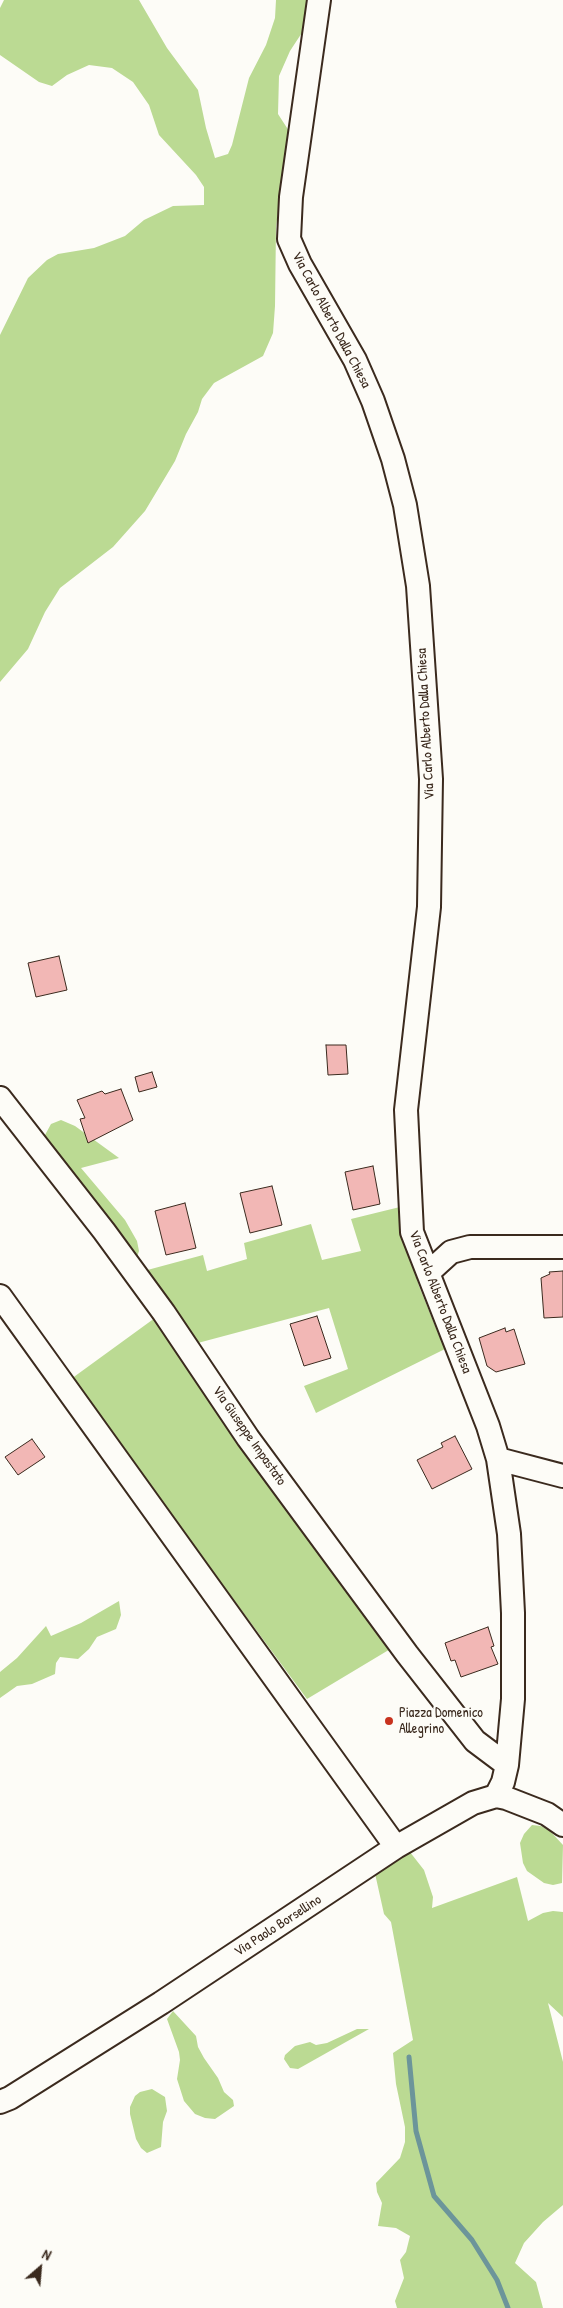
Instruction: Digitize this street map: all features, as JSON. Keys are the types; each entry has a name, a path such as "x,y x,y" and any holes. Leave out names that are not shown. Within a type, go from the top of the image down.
{"street":[{"name":"Via Carlo Alberto Dalla Chiesa","path":"319,0 291,197 289,239 300,264 355,360 373,401 393,459 405,505 418,586 431,779 429,907 406,1110 406,1142 412,1232 488,1426 498,1459 509,1534 513,1613 513,1699 507,1765 503,1782 496,1796"},
{"name":"Via Giuseppe Impastato","path":"0,1098 104,1231 164,1313 248,1438 407,1654 475,1741 507,1765"},
{"path":"428,1273 451,1252 470,1247 563,1247"},
{"path":"0,1296 396,1847"},
{"path":"498,1459 563,1476"},
{"path":"496,1796 524,1804 547,1814 563,1825"},
{"name":"Via Paolo Borsellino","path":"0,2102 10,2098 161,2003 396,1847 473,1803 496,1796"}],"green space":[{"path":"4,0 139,0 167,48 198,90 215,158 228,154 232,145 249,78 266,45 275,18 276,0 316,0 309,22 290,51 279,76 278,114 289,131 276,227 273,333 263,356 214,383 202,399 198,412 186,434 175,461 145,511 113,547 60,588 45,612 28,649 0,682 0,335 28,278 47,260 58,254 94,248 125,236 144,220 173,206 204,205 204,187 196,175 159,135 149,105 133,82 112,68 89,65 67,75 52,86 39,82 0,55 0,8"},
{"path":"61,1120 75,1126 119,1158 81,1168 125,1220 137,1241 139,1251 137,1257 46,1148 45,1135 51,1124"},
{"path":"404,1206 411,1256 419,1286 440,1338 447,1348 316,1413 304,1386 348,1369 329,1308 194,1344 140,1272 203,1255 207,1271 247,1259 244,1243 311,1224 322,1260 361,1251 351,1219"},
{"path":"159,1315 397,1645 307,1699 71,1379"},
{"path":"119,1601 121,1615 116,1629 97,1637 89,1649 78,1659 60,1657 56,1663 55,1674 32,1684 17,1686 0,1698 0,1672 17,1658 46,1626 51,1636 81,1623"},
{"path":"532,1825 541,1826 550,1831 563,1845 562,1883 553,1885 544,1883 527,1871 523,1863 520,1843 524,1834"},
{"path":"406,1847 424,1870 433,1897 432,1908 517,1877 528,1921 543,1913 563,1912 563,2017 548,2003 563,2062 563,2205 543,2222 524,2243 515,2263 536,2282 543,2308 397,2308 395,2301 404,2278 400,2260 406,2252 410,2236 396,2228 378,2226 382,2203 377,2192 376,2183 400,2158 405,2142 405,2127 396,2084 393,2053 413,2040 391,1922 384,1914 374,1869"},
{"path":"173,2011 196,2036 198,2047 204,2058 218,2078 224,2092 233,2100 234,2106 215,2119 195,2114 184,2101 177,2079 180,2060 179,2052 167,2019"},
{"path":"357,2029 369,2029 298,2069 290,2068 284,2059 285,2055 295,2046 310,2042 316,2045 327,2043"},
{"path":"152,2089 165,2097 167,2111 163,2122 161,2147 147,2153 141,2148 136,2139 130,2107 135,2096 140,2092"}],"building":[{"path":"59,956 67,990 36,997 28,963"},
{"path":"326,1045 346,1045 348,1074 328,1075"},
{"path":"152,1072 157,1087 139,1092 135,1077"},
{"path":"121,1089 133,1120 88,1143 80,1119 85,1118 77,1100 102,1091 105,1094"},
{"path":"373,1166 380,1204 353,1210 345,1172"},
{"path":"272,1186 282,1225 250,1233 240,1193"},
{"path":"185,1203 196,1248 166,1255 155,1211"},
{"path":"563,1271 563,1317 544,1318 541,1278 550,1274 549,1272"},
{"path":"317,1316 331,1358 304,1366 290,1324"},
{"path":"505,1328 506,1332 514,1329 525,1364 496,1372 487,1366 479,1338"},
{"path":"455,1436 472,1469 432,1489 417,1460 443,1447 441,1443"},
{"path":"32,1439 45,1457 18,1475 5,1457"},
{"path":"488,1627 494,1646 491,1647 498,1664 461,1677 455,1660 451,1661 445,1643"}],"waterway":[{"path":"409,2057 416,2131 434,2196 472,2240 497,2280 508,2308"}],"place":[{"name":"Piazza Domenico Allegrino","path":"389,1721"}]}
